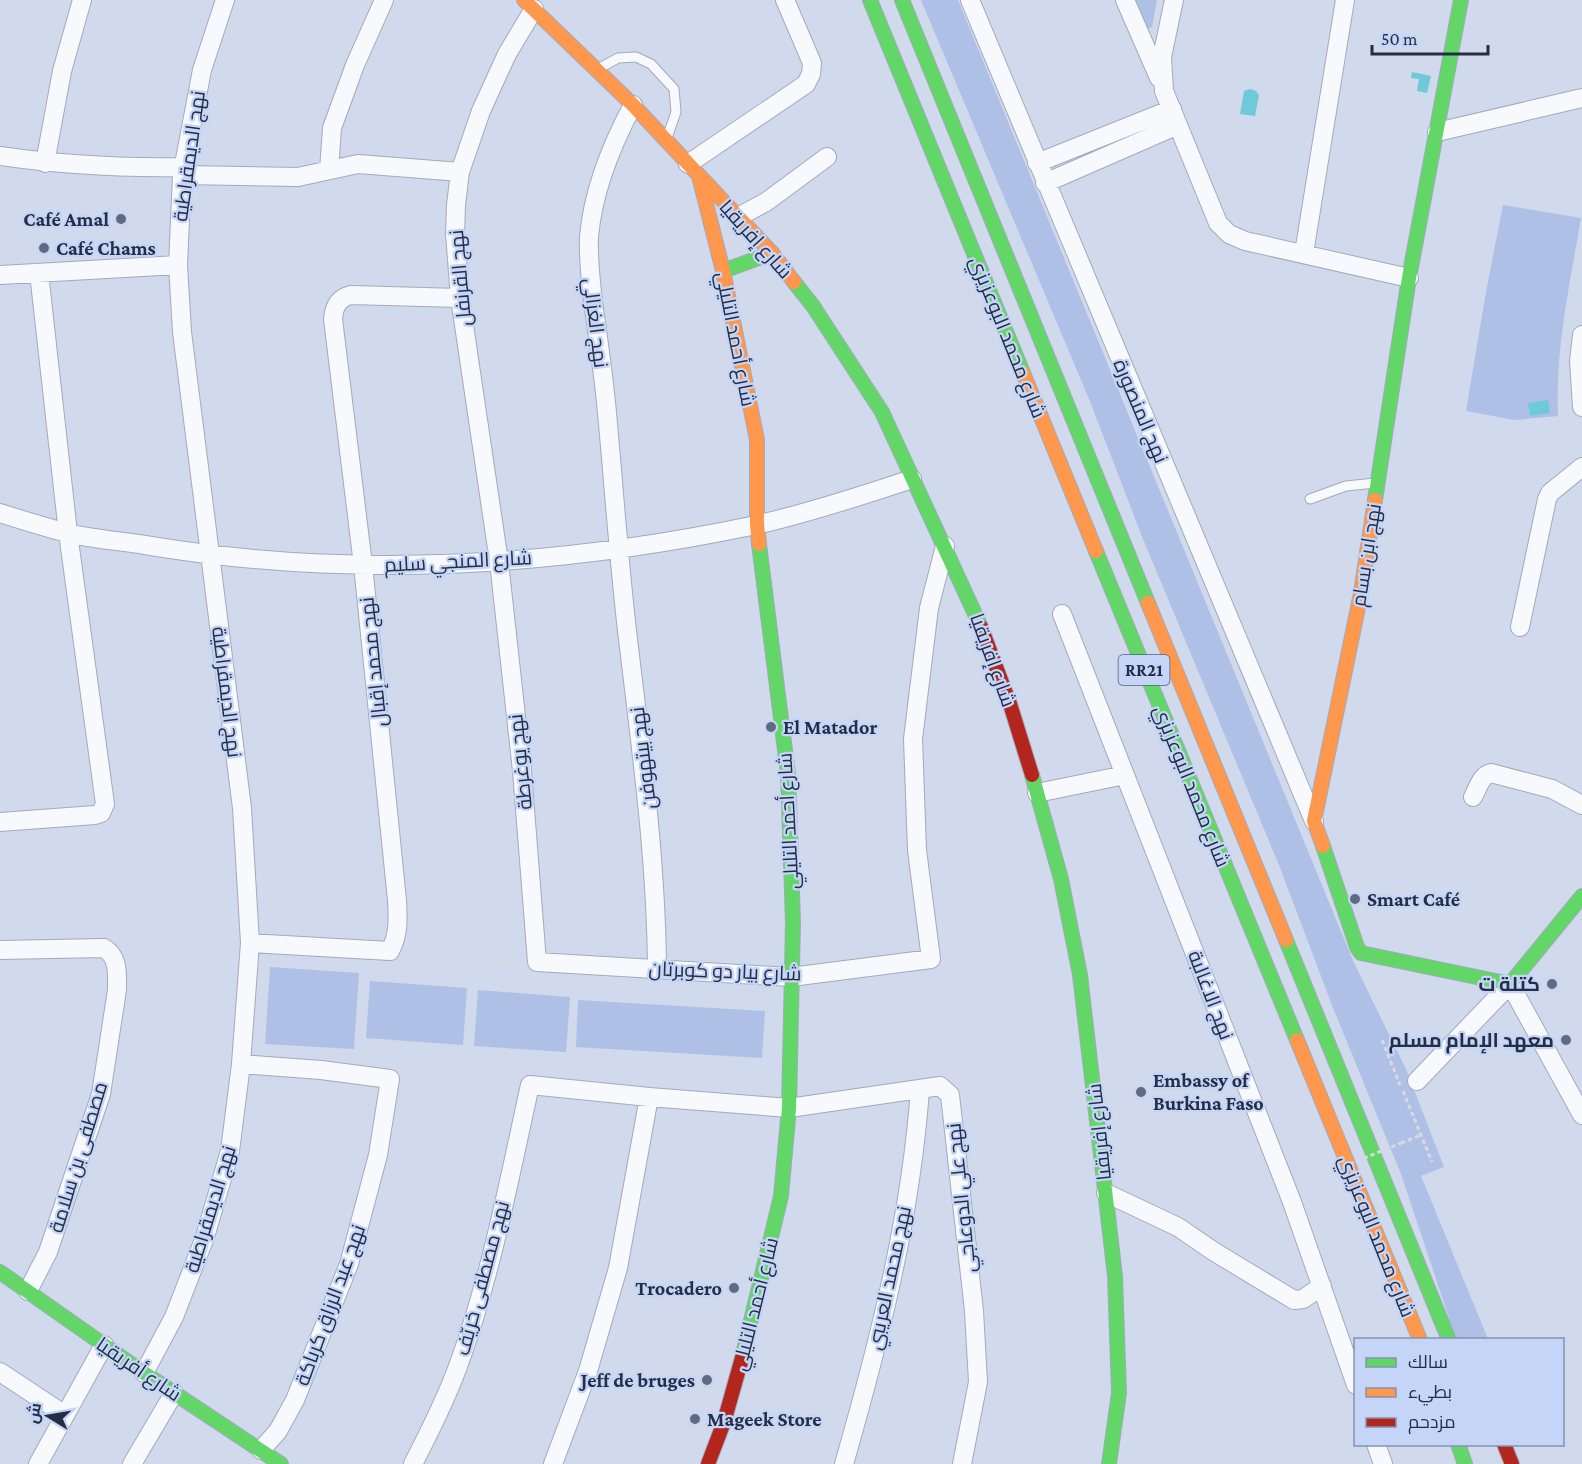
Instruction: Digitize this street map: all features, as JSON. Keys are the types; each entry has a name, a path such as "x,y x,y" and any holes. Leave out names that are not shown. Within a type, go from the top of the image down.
{"main road":[{"name":"شارع محمد البوعزيزي","path":"870,0 1419,1338"},
{"name":"شارع محمد البوعزيزي","path":"902,0 1450,1338"},
{"name":"نهج ابن بسام","path":"1314,821 1361,593 1410,278 1461,0"},
{"name":"شارع إفريقيا","path":"529,4 666,140 772,254 813,306 882,412 974,609 1010,704 1037,793 1061,879 1076,954 1091,1058 1115,1276 1119,1393 1109,1464"},
{"name":"شارع أحمد التليلي","path":"694,170 723,272 756,440 757,524 788,774 793,922 789,1108 781,1196 741,1364 724,1422 708,1464"},
{"path":"723,272 772,254"},
{"path":"1314,821 1361,953 1510,984 1582,896"},
{"name":"شارع أفريقيا","path":"0,1272 144,1373 281,1464"},
{"path":"1459,1446 1465,1464"},
{"path":"1505,1446 1512,1464"}],"street":[{"path":"45,163 62,71 82,0"},
{"name":"نهج الديمقراطية","path":"144,1373 174,1317 205,1237 230,1150 241,1064 250,943 242,808 182,332 178,265 183,171 202,70 225,0"},
{"path":"329,170 332,129 355,65 384,0"},
{"path":"694,170 806,84 811,74 812,63 785,0"},
{"name":"نهج المنصورة","path":"969,0 1314,821"},
{"path":"1125,0 1218,223 1229,234 1245,241 1410,278"},
{"path":"1164,91 1162,57 1174,0"},
{"path":"1304,254 1345,0"},
{"name":"نهج القرنفل","path":"499,562 460,298 455,234 456,205 460,172 481,111 529,4"},
{"path":"1437,132 1582,98"},
{"name":"نهج الغزالي","path":"620,549 607,406 589,268 594,203 603,169 616,137 633,105"},
{"path":"1037,163 1175,117"},
{"path":"1045,183 1175,117"},
{"path":"0,156 45,163 298,177 358,164 460,172"},
{"path":"738,218 766,202 827,157"},
{"path":"0,275 178,265"},
{"path":"0,822 95,815 104,809 68,533 39,273"},
{"name":"نهج محمد إقبال","path":"390,951 395,942 398,927 397,900 363,565 333,319 334,310 339,302 351,295 460,298"},
{"path":"1581,396 1579,361 1582,335"},
{"path":"1520,627 1547,499 1550,493 1582,467"},
{"name":"شارع المنجي سليم","path":"0,513 68,533 210,556 363,565 499,562 620,549 757,524 841,502 912,479"},
{"name":"شارع بيار دو كوبرتان","path":"537,962 791,977 931,959 917,850 913,739 929,608 945,546"},
{"name":"نهج بيتهوفن","path":"620,549 653,853 657,968"},
{"name":"نهج يوغرطة","path":"499,562 522,771 537,962"},
{"name":"نهج الاغالبة","path":"1062,614 1277,1161 1354,1379"},
{"path":"1473,796 1486,774 1491,773 1552,789 1582,805"},
{"path":"1037,793 1125,775"},
{"path":"250,943 390,951"},
{"name":"مصطفى بن سلامة","path":"0,950 104,948 111,952 115,960 117,975 117,990 101,1094 48,1252 28,1291"},
{"path":"1417,1081 1510,984 1582,1115"},
{"path":"241,1064 321,1070 390,1079"},
{"name":"نهج عبد الرزاق كرباكة","path":"261,1450 278,1431 295,1400 349,1264 378,1155 390,1079"},
{"path":"530,1085 789,1108 940,1086"},
{"name":"نهج مصطفى خريّف","path":"413,1464 458,1368 497,1234 530,1085"},
{"name":"نهج علي الدوعاجي","path":"940,1086 950,1095 974,1311 978,1382 962,1464"},
{"name":"نهج محمد العريبي","path":"844,1464 894,1272 912,1169 920,1089"},
{"path":"553,1464 588,1371 618,1268 649,1097"},
{"path":"1106,1193 1178,1227 1294,1300 1303,1299 1322,1286"},
{"path":"38,1464 104,1345"},
{"path":"0,1372 65,1415"},
{"path":"132,1464 174,1393"},
{"path":"1376,1446 1383,1464"}],"lane":[{"path":"597,70 618,58 636,57 651,64 674,88 676,112 666,140"},
{"path":"1310,499 1346,486 1378,483"}],"path":[{"path":"390,951 400,962 527,966 537,962"},
{"path":"1382,1040 1432,1162"},
{"path":"940,1086 954,1078 1091,1058"},
{"path":"390,1079 396,1064 512,1074 530,1085"},
{"path":"1288,1152 1304,1132 1331,1124"},
{"path":"1301,1184 1421,1134"}],"shaded area":[{"path":"921,0 958,0 1354,963 1406,1069 1444,1167 1421,1176 1488,1338 1456,1338 1401,1174 1333,1008 1279,865 1143,539 1089,399"},
{"path":"1130,0 1157,0 1152,27 1144,31"},
{"path":"1412,72 1431,76 1427,93 1417,91 1419,79 1411,78"},
{"path":"1250,89 1259,95 1255,116 1240,114 1244,91"},
{"path":"1503,205 1581,218 1561,341 1558,416 1514,420 1466,411"},
{"path":"1548,400 1550,413 1530,416 1528,403"},
{"path":"270,967 359,973 354,1049 265,1044"},
{"path":"370,981 467,988 463,1045 366,1038"},
{"path":"478,990 570,997 566,1052 474,1046"},
{"path":"578,1000 765,1011 762,1058 576,1047"}],"traffic: fast":[{"path":"870,0 1023,373"},
{"path":"902,0 1148,603"},
{"path":"1375,500 1409,278 1461,0"},
{"path":"723,271 772,253"},
{"path":"794,282 813,306 882,412 981,627"},
{"path":"742,1358 781,1196 789,1108 793,922 788,774 759,544"},
{"path":"1096,551 1297,1040"},
{"path":"1032,775 1061,879 1080,975 1115,1276 1119,1393 1109,1464"},
{"path":"1323,846 1361,953 1510,984 1582,896"},
{"path":"1286,940 1448,1338"},
{"path":"0,1272 144,1373 281,1464"},
{"path":"1459,1446 1465,1464"}],"traffic: slow":[{"path":"524,0 633,105 772,253 794,282"},
{"path":"700,180 723,271 757,440 759,544"},
{"path":"1023,373 1096,551"},
{"path":"1323,846 1314,821 1361,593 1375,500"},
{"path":"1148,603 1286,940"},
{"path":"1297,1040 1419,1338"}],"traffic: jam":[{"path":"981,627 1010,704 1032,775"},
{"path":"708,1464 724,1422 742,1358"},
{"path":"1505,1446 1512,1464"}],"place":[{"name":"Café Amal","path":"121,219"},
{"name":"Café Chams","path":"44,248"},
{"name":"El Matador","path":"771,727"},
{"name":"Smart Café","path":"1355,899"},
{"name":"كتلة ت","path":"1552,984"},
{"name":"معهد الإمام مسلم","path":"1566,1040"},
{"name":"Embassy of Burkina Faso","path":"1141,1092"},
{"name":"Trocadero","path":"734,1288"},
{"name":"Jeff de bruges","path":"707,1380"},
{"name":"Mageek Store","path":"695,1419"}]}
